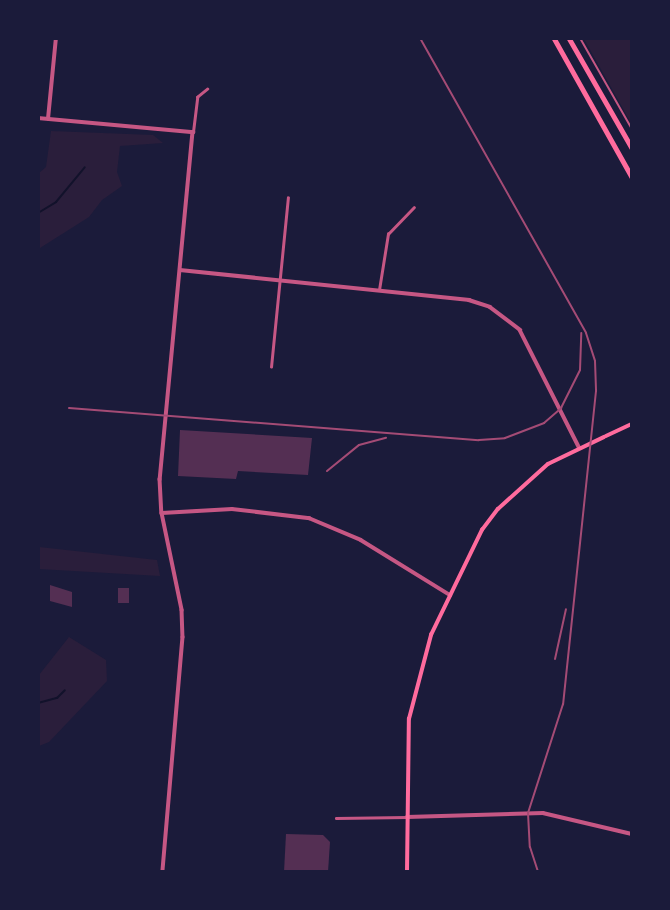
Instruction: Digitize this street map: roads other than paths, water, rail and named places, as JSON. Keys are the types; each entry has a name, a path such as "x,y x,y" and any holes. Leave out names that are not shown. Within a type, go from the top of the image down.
{"main road":[{"path":"554,38 632,177"},
{"path":"569,38 632,148"},
{"path":"407,872 412,695 430,635 450,595 498,509 533,474 579,447 632,424"}],"street":[{"path":"48,119 56,38"},
{"path":"163,872 183,637 179,593 162,513 160,479 197,97 206,89"},
{"path":"38,118 193,132"},
{"path":"271,367 288,198"},
{"path":"379,290 388,234 414,207"},
{"path":"180,270 469,300 507,317 530,345 579,447"},
{"path":"162,513 232,509 309,519 361,540 450,595"},
{"path":"336,818 543,813 632,834"}],"lane":[{"path":"580,38 632,130"}],"waterway":[{"path":"38,213 56,202 85,167"},
{"path":"38,703 57,698 65,690"}],"railway":[{"path":"420,38 586,333 595,361 596,391 563,704 528,813 530,847 538,872"},
{"path":"69,408 479,440 505,438 544,423 561,408 580,370 581,333"},
{"path":"327,471 359,445 386,438"},
{"path":"555,659 566,609"}]}
